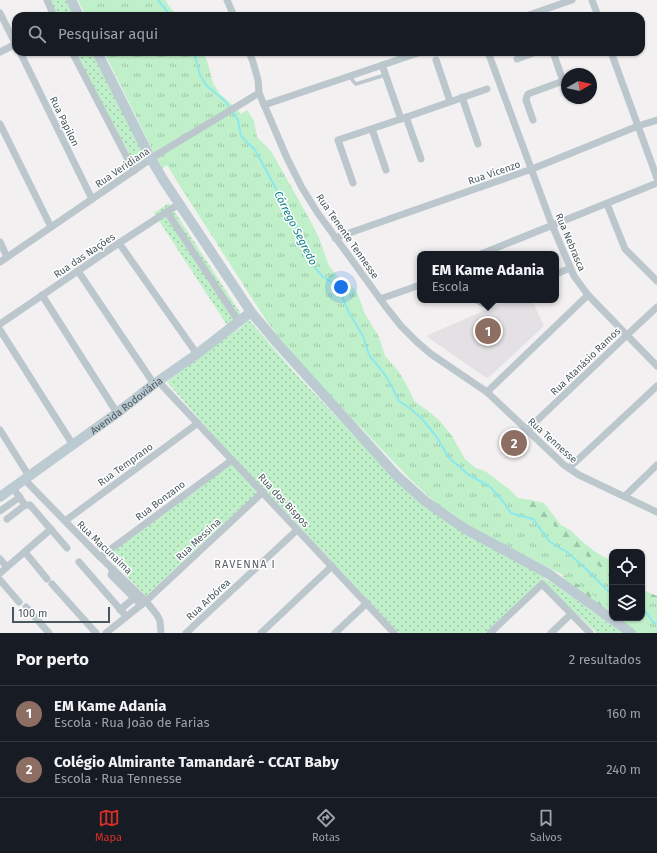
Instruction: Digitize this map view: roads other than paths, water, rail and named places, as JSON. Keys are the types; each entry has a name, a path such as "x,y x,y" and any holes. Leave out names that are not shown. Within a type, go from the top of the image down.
{"main road":[{"path":"71,0 77,12"},
{"path":"99,56 151,160 251,312 397,476 425,501 455,522 549,574 631,633"},
{"name":"Avenida Rodoviária","path":"0,497 117,413 251,312"}],"street":[{"path":"46,0 52,12"},
{"path":"227,0 232,12"},
{"path":"544,12 572,0"},
{"path":"592,0 596,12"},
{"path":"0,12 12,36"},
{"path":"0,52 12,46"},
{"name":"Rua Papilon","path":"22,56 92,199"},
{"path":"74,56 134,171"},
{"name":"Rua Tenente Tennesse","path":"251,56 258,80 259,93 287,158 301,186 335,238 401,326 431,354 487,392"},
{"path":"264,105 409,56"},
{"name":"Rua Nebrasca","path":"490,56 552,224 574,276 588,294 657,366"},
{"path":"517,59 525,56"},
{"path":"554,56 561,75"},
{"path":"612,56 657,178"},
{"path":"436,60 450,101"},
{"path":"382,65 421,159"},
{"path":"533,120 526,100 528,94 561,82"},
{"path":"353,183 338,140 487,89"},
{"name":"Rua Veridiana","path":"0,262 134,171 259,93"},
{"path":"462,97 478,144"},
{"name":"Rua Vicenzo","path":"335,238 532,169 638,126 657,120"},
{"path":"0,124 51,227"},
{"path":"372,129 386,170"},
{"path":"488,251 657,183"},
{"name":"Rua das Nações","path":"0,324 179,204"},
{"path":"607,204 625,249 657,281"},
{"path":"166,212 238,322"},
{"path":"0,242 7,257"},
{"path":"119,243 197,354"},
{"path":"559,273 570,268"},
{"name":"Rua dos Bispos","path":"78,271 156,383 198,424 394,633"},
{"path":"380,299 417,286"},
{"path":"487,392 588,294"},
{"path":"42,295 117,413"},
{"name":"Rua Atanásio Ramos","path":"528,430 657,307"},
{"path":"0,330 73,445"},
{"path":"569,468 657,386"},
{"name":"Rua Tennesse","path":"487,392 569,468 579,475 657,512"},
{"name":"Rua Temprano","path":"65,522 198,424"},
{"name":"Rua Macunaíma","path":"0,430 27,478 65,522 113,569 143,603 157,615 160,621 161,633"},
{"name":"Rua Bonzano","path":"100,557 232,460"},
{"path":"625,496 657,465"},
{"path":"13,488 25,504 30,505 67,548"},
{"name":"Rua Messina","path":"106,633 143,603 262,492"},
{"path":"0,511 20,497"},
{"path":"12,502 17,511"},
{"path":"8,519 25,504"},
{"path":"0,573 51,528"},
{"name":"Rua Arbórea","path":"186,633 298,530"},
{"path":"25,552 96,633"},
{"path":"0,559 7,567"},
{"path":"79,562 126,616"},
{"path":"261,633 332,566"},
{"path":"113,569 111,575 134,598 143,603"},
{"path":"0,580 20,602"},
{"path":"490,633 542,584 590,633"},
{"path":"120,610 134,598"},
{"path":"335,633 366,604"},
{"path":"26,607 49,633"},
{"path":"550,633 572,614"}],"lane":[{"path":"350,76 356,84 386,75"}],"waterway":[{"name":"Córrego Segredo","path":"158,0 168,12"},
{"name":"Córrego Segredo","path":"195,56 200,75 207,86 225,101 238,120 241,136 255,150 303,238 313,265 322,276 334,284 341,293 348,311 363,336 369,355 383,372 399,401 423,420 436,436 449,458 469,475 489,486 502,500 511,513 533,519 550,542 567,552 609,591"},
{"name":"Córrego Segredo","path":"645,611 654,623 657,624"}],"place":[{"name":"EM Kame Adania","path":"488,331"},
{"name":"Colégio Almirante Tamandaré - CCAT Baby","path":"514,443"}],"district":[{"name":"RAVENNA I","path":"245,564"}]}
